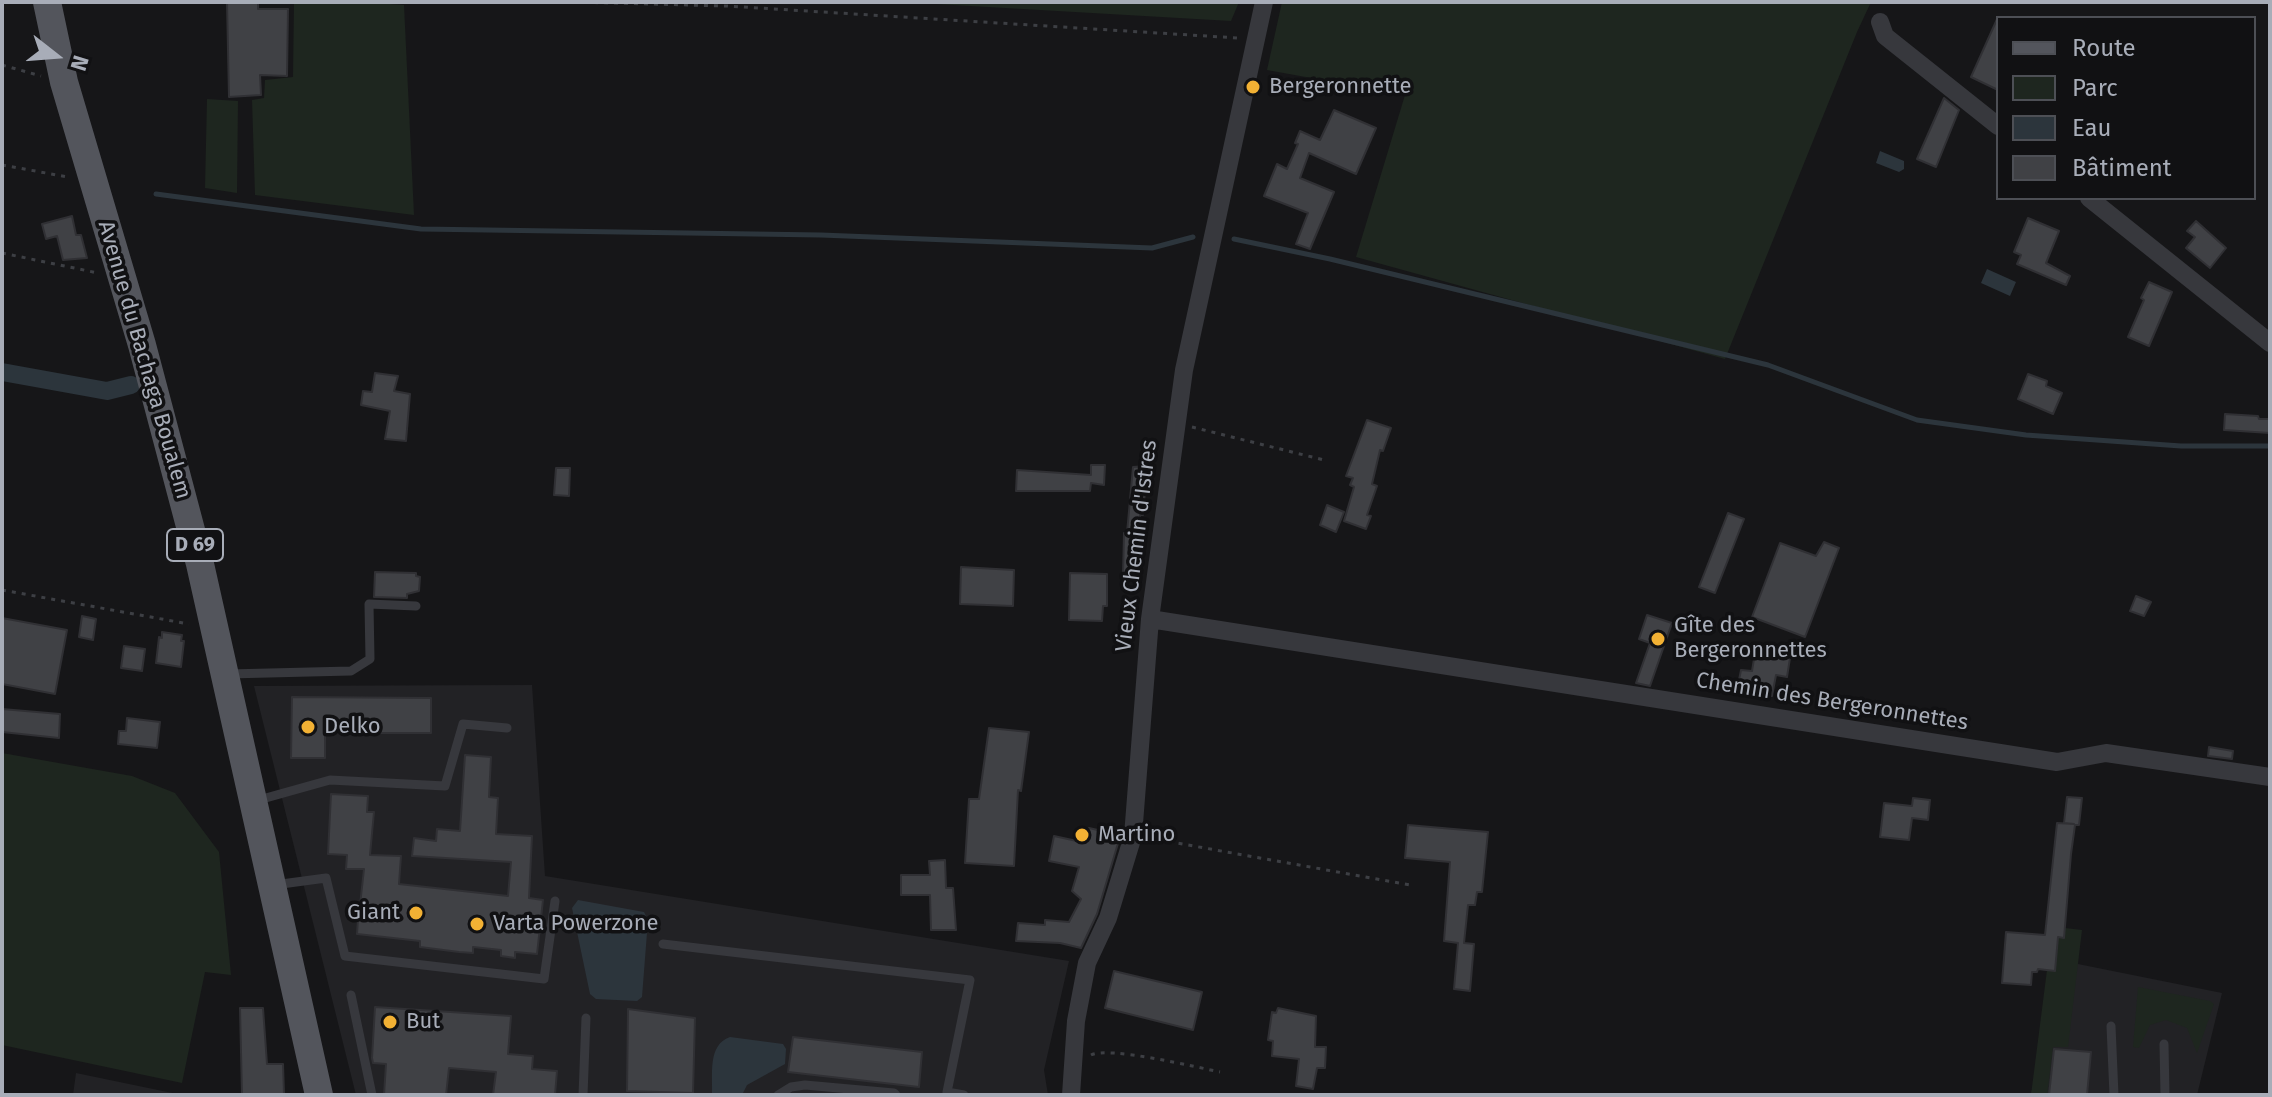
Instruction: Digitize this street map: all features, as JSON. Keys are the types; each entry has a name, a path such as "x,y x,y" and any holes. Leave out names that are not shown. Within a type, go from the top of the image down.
{"main road":[{"name":"Avenue du Bachaga Boualem","path":"47,2 64,82 169,439 319,1095"}],"street":[{"name":"Vieux Chemin d'Istres","path":"1070,1095 1076,1021 1087,963 1108,918 1133,836 1150,619 1184,370 1264,2"},
{"path":"1880,22 1885,36 1996,124"},
{"path":"2091,200 2270,343"},
{"name":"Chemin des Bergeronnettes","path":"1150,619 2057,762 2106,753 2270,777"}],"lane":[{"path":"223,674 351,671 370,659 369,604 416,606"},
{"path":"252,802 330,780 445,786 463,724 507,728"},
{"path":"272,885 326,878 345,956 544,979 555,901"},
{"path":"663,944 970,980 947,1094 964,1095"},
{"path":"351,995 372,1095"},
{"path":"583,1095 586,1018"},
{"path":"2111,1026 2114,1095"},
{"path":"2164,1044 2165,1095"},
{"path":"778,1095 791,1087 805,1085 896,1095"}],"path":[{"path":"574,2 727,6 1254,39"},
{"path":"2,65 64,82"},
{"path":"2,165 92,181"},
{"path":"2,253 121,278"},
{"path":"1176,423 1324,460"},
{"path":"2,590 213,628"},
{"path":"1133,836 1410,885"},
{"path":"1073,1065 1097,1052 1131,1055 1220,1072"}],"shaded area":[{"path":"532,685 545,876 1069,961 1044,1070 1048,1095 356,1095 254,686"},
{"path":"2063,961 2222,993 2197,1095 2031,1095 2039,1049"},
{"path":"76,1073 182,1095 73,1095"}],"green space":[{"path":"294,2 404,5 414,215 255,195 252,100 264,98 265,80 293,77"},
{"path":"901,2 1239,2 1231,21"},
{"path":"1282,2 1871,2 1725,359 1356,257 1405,95 1267,70"},
{"path":"207,99 238,101 237,193 205,188"},
{"path":"2,753 132,776 175,793 219,852 231,975 205,972 182,1083 2,1045"},
{"path":"2065,928 2082,930 2068,1047 2053,1047 2047,1095 2031,1095 2047,970 2055,971 2058,937 2064,938"},
{"path":"2138,987 2214,1004 2197,1053 2187,1028 2166,1020 2150,1025 2139,1048 2133,1047"}],"water":[{"path":"1880,151 1904,161 1904,169 1899,172 1876,163"},
{"path":"1987,269 2016,282 2010,296 1981,283"},
{"path":"578,900 644,912 648,920 642,997 637,1001 596,999 590,994 572,908"},
{"path":"730,1037 783,1044 786,1049 785,1064 747,1085 742,1095 712,1095 714,1054"}],"building":[{"path":"227,2 258,2 258,9 288,9 287,76 260,75 261,95 229,97"},
{"path":"1996,21 1996,89 1971,77"},
{"path":"1944,98 1959,110 1936,167 1917,159"},
{"path":"1334,110 1376,128 1356,174 1309,153 1300,178 1334,192 1310,249 1296,244 1308,213 1264,196 1277,164 1287,169 1300,131 1320,140"},
{"path":"72,216 76,235 81,235 87,258 63,260 57,236 46,239 42,224"},
{"path":"2028,218 2059,231 2046,263 2070,276 2066,285 2017,264 2021,255 2014,252"},
{"path":"2196,221 2226,248 2210,268 2186,248 2195,237 2187,231"},
{"path":"2149,282 2172,292 2149,346 2128,337"},
{"path":"375,373 398,376 394,391 410,394 406,441 385,439 390,411 361,405 363,391 372,392"},
{"path":"2028,374 2047,381 2046,386 2062,393 2053,414 2018,399"},
{"path":"2225,414 2270,419 2270,433 2224,430"},
{"path":"1367,420 1391,428 1383,451 1380,450 1372,484 1377,486 1367,515 1371,516 1366,529 1344,521 1354,487 1350,485 1353,478 1346,476"},
{"path":"1091,465 1105,465 1104,485 1091,483 1090,491 1016,491 1017,470 1091,475"},
{"path":"1147,466 1143,515 1140,515 1138,575 1123,575 1124,533 1127,533 1133,467"},
{"path":"556,468 570,468 569,496 554,495"},
{"path":"1327,505 1344,512 1336,532 1320,525"},
{"path":"1728,513 1744,519 1715,593 1699,587"},
{"path":"1824,542 1839,548 1805,637 1752,617 1780,543 1816,556"},
{"path":"961,567 1014,570 1013,606 960,604"},
{"path":"375,572 416,573 420,577 419,591 407,594 407,598 374,597"},
{"path":"1070,573 1107,574 1107,606 1103,606 1102,621 1069,620"},
{"path":"2136,596 2151,602 2144,616 2130,611"},
{"path":"1647,615 1672,623 1650,686 1636,683 1650,643 1639,639"},
{"path":"82,616 96,619 93,640 79,637"},
{"path":"2,618 67,630 55,694 2,684"},
{"path":"162,632 182,635 181,667 156,663"},
{"path":"124,646 145,649 142,671 121,668"},
{"path":"1755,653 1790,658 1787,677 1776,675 1772,696 1737,690 1741,670 1752,671"},
{"path":"292,697 431,698 431,733 325,733 325,758 291,758"},
{"path":"2,709 60,714 59,738 2,732"},
{"path":"127,718 160,722 157,748 118,744 119,731 126,731"},
{"path":"989,728 1029,732 1021,791 1018,790 1014,866 965,863 969,799 979,799"},
{"path":"2209,747 2233,751 2232,759 2208,756"},
{"path":"465,755 491,757 489,797 498,798 496,834 532,836 529,898 543,900 537,954 515,952 515,958 501,956 501,950 473,947 473,953 459,952 420,947 420,941 357,934 358,919 352,918 354,904 360,905 364,869 346,869 347,855 328,854 331,794 368,796 367,812 374,812 370,855 401,856 399,884 508,896 511,862 412,856 414,838 436,841 437,829 460,831"},
{"path":"2067,797 2082,798 2071,854 2064,938 2058,937 2055,971 2038,969 2032,972 2031,985 2002,983 2006,932 2045,935 2057,823 2074,824 2064,823"},
{"path":"1913,798 1930,800 1928,820 1912,818 1909,840 1880,837 1884,803 1912,806"},
{"path":"1408,825 1488,832 1482,892 1477,892 1475,905 1468,905 1464,943 1474,944 1470,991 1454,989 1458,943 1444,941 1450,862 1405,858"},
{"path":"1089,828 1111,833 1109,837 1119,840 1097,914 1081,948 1060,943 1016,941 1018,923 1045,925 1045,920 1069,922 1081,899 1072,891 1079,867 1049,861 1054,836 1086,843"},
{"path":"945,860 946,888 953,888 956,930 931,930 930,895 901,895 901,875 930,875 929,861"},
{"path":"1114,971 1202,992 1193,1030 1105,1008"},
{"path":"375,1007 511,1016 508,1054 533,1056 532,1069 557,1071 555,1095 493,1095 496,1072 449,1068 446,1095 384,1095 386,1064 373,1063 372,1058"},
{"path":"240,1008 263,1008 267,1064 283,1064 284,1094 242,1095"},
{"path":"1278,1008 1316,1016 1315,1047 1326,1047 1325,1068 1317,1068 1313,1089 1296,1086 1299,1059 1272,1056 1273,1041 1268,1040 1272,1012 1276,1013"},
{"path":"628,1009 695,1018 693,1093 627,1091"},
{"path":"793,1037 922,1052 919,1087 788,1072"},
{"path":"2054,1049 2091,1052 2087,1095 2049,1095"}],"waterway":[{"path":"156,194 421,229 821,235 1152,248 1193,237"},
{"path":"1234,239 1330,259 1768,365 1917,420 2026,435 2181,446 2270,446"},
{"path":"2,372 107,391 131,385"}],"place":[{"name":"Bergeronnette","path":"1253,87"},
{"name":"Gîte des Bergeronnettes","path":"1658,639"},
{"name":"Delko","path":"308,727"},
{"name":"Martino","path":"1082,835"},
{"name":"Giant","path":"416,913"},
{"name":"Varta Powerzone","path":"477,924"},
{"name":"But","path":"390,1022"}]}
